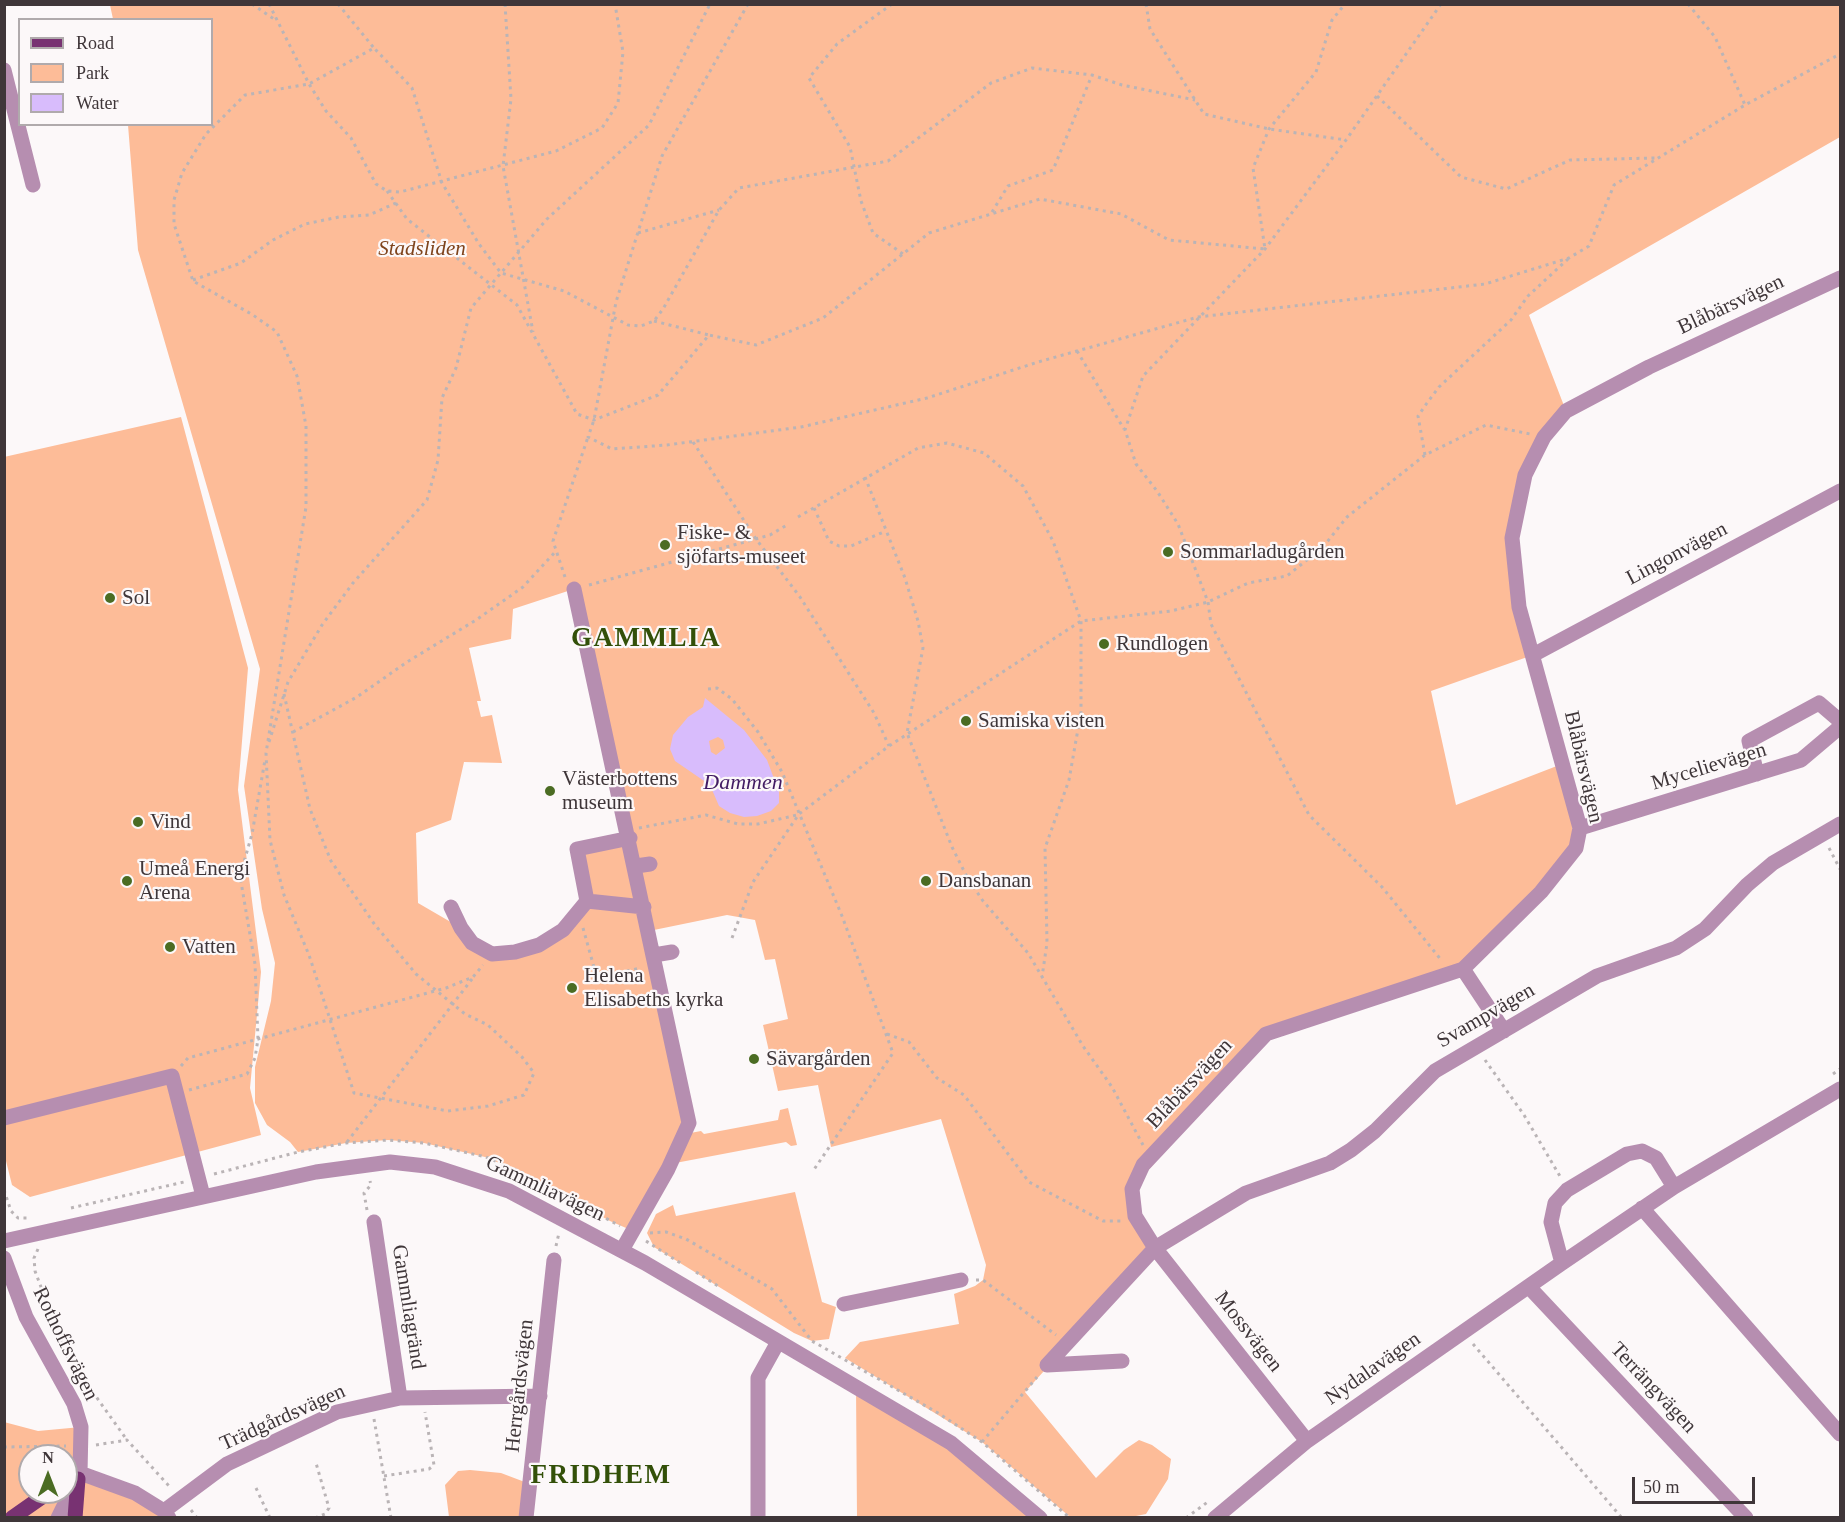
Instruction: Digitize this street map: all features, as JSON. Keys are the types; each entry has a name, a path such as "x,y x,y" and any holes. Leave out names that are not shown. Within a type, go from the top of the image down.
{"main road":[{"path":"12,1518 32,1504"}],"street":[{"path":"4,70 18,126"},
{"path":"18,126 33,185"},
{"name":"Blåbärsvägen","path":"1155,1248 1135,1216 1132,1189 1143,1165 1266,1034 1457,971 1541,892 1576,848 1580,828 1519,607 1512,538 1525,475 1544,437 1566,411 1649,367 1840,278"},
{"name":"Lingonvägen","path":"1533,655 1840,491"},
{"path":"574,589 629,834 643,865 644,907 689,1123 668,1169 622,1250"},
{"path":"1757,774 1749,741 1819,703 1840,721"},
{"name":"Mycelievägen","path":"1580,828 1801,760 1840,727"},
{"name":"Svampvägen","path":"1047,1365 1155,1248 1246,1193 1330,1163 1352,1150 1435,1071 1597,976 1676,948 1705,929 1747,885 1773,863 1840,824"},
{"path":"451,907 461,928 472,942 492,954 515,952 539,945 563,930 583,907 577,849 629,834"},
{"path":"583,907 644,907"},
{"path":"655,960 672,952"},
{"path":"1457,971 1504,1031"},
{"path":"8,1117 172,1076 203,1196"},
{"name":"Nydalavägen","path":"1215,1518 1307,1441 1642,1208 1840,1089"},
{"path":"1562,1263 1551,1222 1555,1203 1568,1190 1627,1154 1642,1151 1656,1158 1674,1187"},
{"name":"Gammliavägen","path":"4,1241 37,1242 203,1196 367,1164 390,1162 435,1167 509,1191 622,1250 951,1443 1040,1518"},
{"path":"1642,1208 1840,1434"},
{"name":"Gammliagränd","path":"374,1222 400,1398"},
{"name":"Mossvägen","path":"1155,1248 1307,1441"},
{"name":"Rothoffsvägen","path":"4,1258 26,1317 74,1404 81,1427 82,1446 78,1464"},
{"name":"Herrgårdsvägen","path":"526,1518 554,1260"},
{"path":"844,1304 961,1280"},
{"name":"Terrängvägen","path":"1529,1287 1746,1518"},
{"path":"758,1518 758,1378 778,1342"},
{"path":"1047,1365 1122,1361"},
{"name":"Trädgårdsvägen","path":"167,1514 227,1464 337,1412 400,1398 540,1396"},
{"path":"78,1479 135,1493 167,1514"},
{"name":"Rothoffsvägen","path":"58,1518 64,1504"}],"path":[{"path":"252,4 275,20"},
{"path":"269,4 309,84 326,111 351,138 376,184 387,191 407,219 517,305 577,414 594,420 658,395 709,335"},
{"path":"338,4 374,48 412,88 442,183 479,244 501,273 564,291 628,325 641,326 654,321 756,345 823,318 929,233 1040,199 1121,214 1169,240 1265,249"},
{"path":"505,4 511,99 503,166 534,336"},
{"path":"387,191 400,192 442,183 556,151 602,128 618,103 623,52 615,4"},
{"path":"284,694 310,809 331,861 375,925 416,974 465,1014 488,1025 522,1058 534,1073 524,1095 488,1106 448,1111 354,1093 309,955 284,895 270,840 266,753 284,694 288,682 322,625 353,584 427,500 438,460 442,398 456,368 471,308 547,219 649,125 710,4"},
{"path":"748,4 662,156 613,316 594,420 555,527 553,541 565,579 574,589 756,539 787,525"},
{"path":"892,4 837,44 809,78 849,147 852,167 873,233 903,254"},
{"path":"1146,4 1150,29 1204,114 1269,129 1346,140"},
{"path":"1265,249 1253,168 1269,129 1316,72 1332,20 1345,4"},
{"path":"1125,430 1143,376 1265,249 1346,140 1441,4"},
{"path":"1688,4 1715,37 1745,105"},
{"path":"176,1094 247,1074 255,1058 258,1039 255,964 240,876 252,834 306,507 306,426 297,376 277,332 253,315 193,281 174,224 174,200 182,173 206,135 245,95 309,84 374,48"},
{"path":"1425,455 1418,416 1427,403 1439,387 1511,320 1528,296 1569,258 1589,246 1614,184 1745,105 1840,54"},
{"path":"654,321 719,210 739,188 888,161 991,83 1032,68 1092,75 1122,85 1195,100"},
{"path":"991,214 1008,186 1053,170 1092,75"},
{"path":"1377,96 1461,177 1506,189 1570,159 1657,158"},
{"path":"193,281 241,263 273,240 305,224 339,217 369,215 396,204"},
{"path":"638,233 719,210"},
{"path":"588,437 612,449 693,442 801,427 927,398 1077,351 1198,317 1485,284 1569,258"},
{"path":"1077,351 1125,430 1136,464 1178,524 1208,602 1211,624 1309,815 1382,887 1457,971"},
{"path":"732,938 753,882 799,814 907,733 1081,621 1171,611 1208,602 1248,583 1287,576 1323,547 1347,517 1425,455 1486,425 1544,437"},
{"path":"693,442 756,539 800,597 874,713 889,746"},
{"path":"798,518 918,448 947,443 984,453 1023,486 1053,541 1081,621 1081,712 1069,780 1045,848 1047,943 1042,977"},
{"path":"865,477 904,578 923,648 907,733 967,877 983,901 1028,953 1083,1046 1112,1087 1150,1157"},
{"path":"814,508 829,541 839,546 851,546 886,530"},
{"path":"293,732 357,697 407,662 476,620 523,587 556,551"},
{"path":"708,689 717,688 732,699 758,732 782,772 842,916 893,1053 813,1171"},
{"path":"629,834 706,815 738,824 758,824 799,814"},
{"path":"1821,833 1840,869"},
{"path":"583,907 597,978 655,960"},
{"path":"346,1143 492,954"},
{"path":"172,1076 188,1058 436,991 473,977"},
{"path":"886,1033 909,1042 937,1077 964,1095 1029,1182 1103,1221 1138,1221"},
{"path":"1475,1046 1524,1115 1568,1190"},
{"path":"65,1210 298,1152 346,1143 388,1140 424,1143 486,1157 523,1173 610,1221 633,1231 682,1264"},
{"path":"363,1179 378,1177"},
{"path":"370,1178 371,1185 364,1193 364,1205 374,1222"},
{"path":"4,1190 6,1204 18,1218 32,1218 37,1242 34,1258 35,1270 67,1356 127,1440 197,1518"},
{"path":"554,1225 562,1229"},
{"path":"633,1231 666,1232 686,1239 728,1261 772,1289 812,1341 938,1413 982,1442 1070,1518"},
{"path":"37,1242 50,1246"},
{"path":"961,1280 983,1280 1067,1343"},
{"path":"1463,1333 1622,1518"},
{"path":"982,1442 1047,1365"},
{"path":"384,1476 429,1469 434,1466 423,1397"},
{"path":"371,1403 391,1518"},
{"path":"4,1447 82,1446 127,1440"},
{"path":"315,1518 325,1514 328,1508 316,1463"},
{"path":"256,1488 270,1518"}],"green space":[{"name":"Stadsliden","path":"110,5 1840,5 1840,137 1529,315 1566,411 1544,437 1512,538 1533,655 1431,691 1456,805 1562,764 1576,848 1463,969 1266,1034 1132,1189 1155,1248 1025,1392 1096,1478 1124,1450 1139,1440 1152,1445 1171,1459 1168,1479 1146,1514 1126,1518 1070,1517 982,1442 845,1358 860,1342 959,1324 954,1294 975,1286 983,1280 986,1265 941,1119 831,1147 818,1085 778,1091 763,1025 788,1019 775,959 765,960 755,920 727,915 649,931 685,1134 701,1131 704,1134 778,1120 780,1110 788,1108 797,1145 791,1146 786,1142 670,1164 633,1231 610,1221 523,1173 485,1157 424,1143 388,1140 346,1143 298,1152 290,1142 267,1125 255,1103 255,1067 271,1001 275,963 262,909 244,786 260,669 138,250 128,126 213,126 213,18 113,18","holes":["574,589 630,838 577,849 587,901 539,945 492,954 461,928 418,903 416,833 451,820 464,762 502,763 492,715 481,717 477,701 481,701 469,648 511,639 513,609"]},
{"name":"Umeå Energi Arena","path":"181,417 248,668 238,790 261,972 250,1088 261,1135 30,1197 12,1185 4,1153 4,457"},
{"path":"795,1192 822,1302 836,1307 829,1339 812,1341 794,1333 654,1247 647,1233 656,1214 673,1205 676,1216"},
{"path":"856,1387 951,1443 1037,1517 857,1517"},
{"path":"4,1422 38,1431 81,1427 80,1473 169,1517 5,1517"},
{"path":"458,1471 501,1473 530,1484 526,1517 449,1517 445,1485"}],"water":[{"name":"Dammen","path":"705,698 744,730 767,760 779,792 779,803 771,811 757,816 744,817 730,813 719,806 710,785 675,761 670,749 673,735 688,717 703,707","holes":["718,737 723,740 725,748 716,755 711,752 709,741"]}],"place":[{"name":"Fiske- & sjöfarts-museet","path":"665,545"},
{"name":"Sommarladugården","path":"1168,552"},
{"name":"Sol","path":"110,598"},
{"name":"Rundlogen","path":"1104,644"},
{"name":"Samiska visten","path":"966,721"},
{"name":"Västerbottens museum","path":"550,791"},
{"name":"Vind","path":"138,822"},
{"name":"Umeå Energi Arena","path":"127,881"},
{"name":"Dansbanan","path":"926,881"},
{"name":"Vatten","path":"170,947"},
{"name":"Helena Elisabeths kyrka","path":"572,988"},
{"name":"Sävargården","path":"754,1059"}],"district":[{"name":"GAMMLIA","path":"646,639"},
{"name":"FRIDHEM","path":"601,1476"}]}
